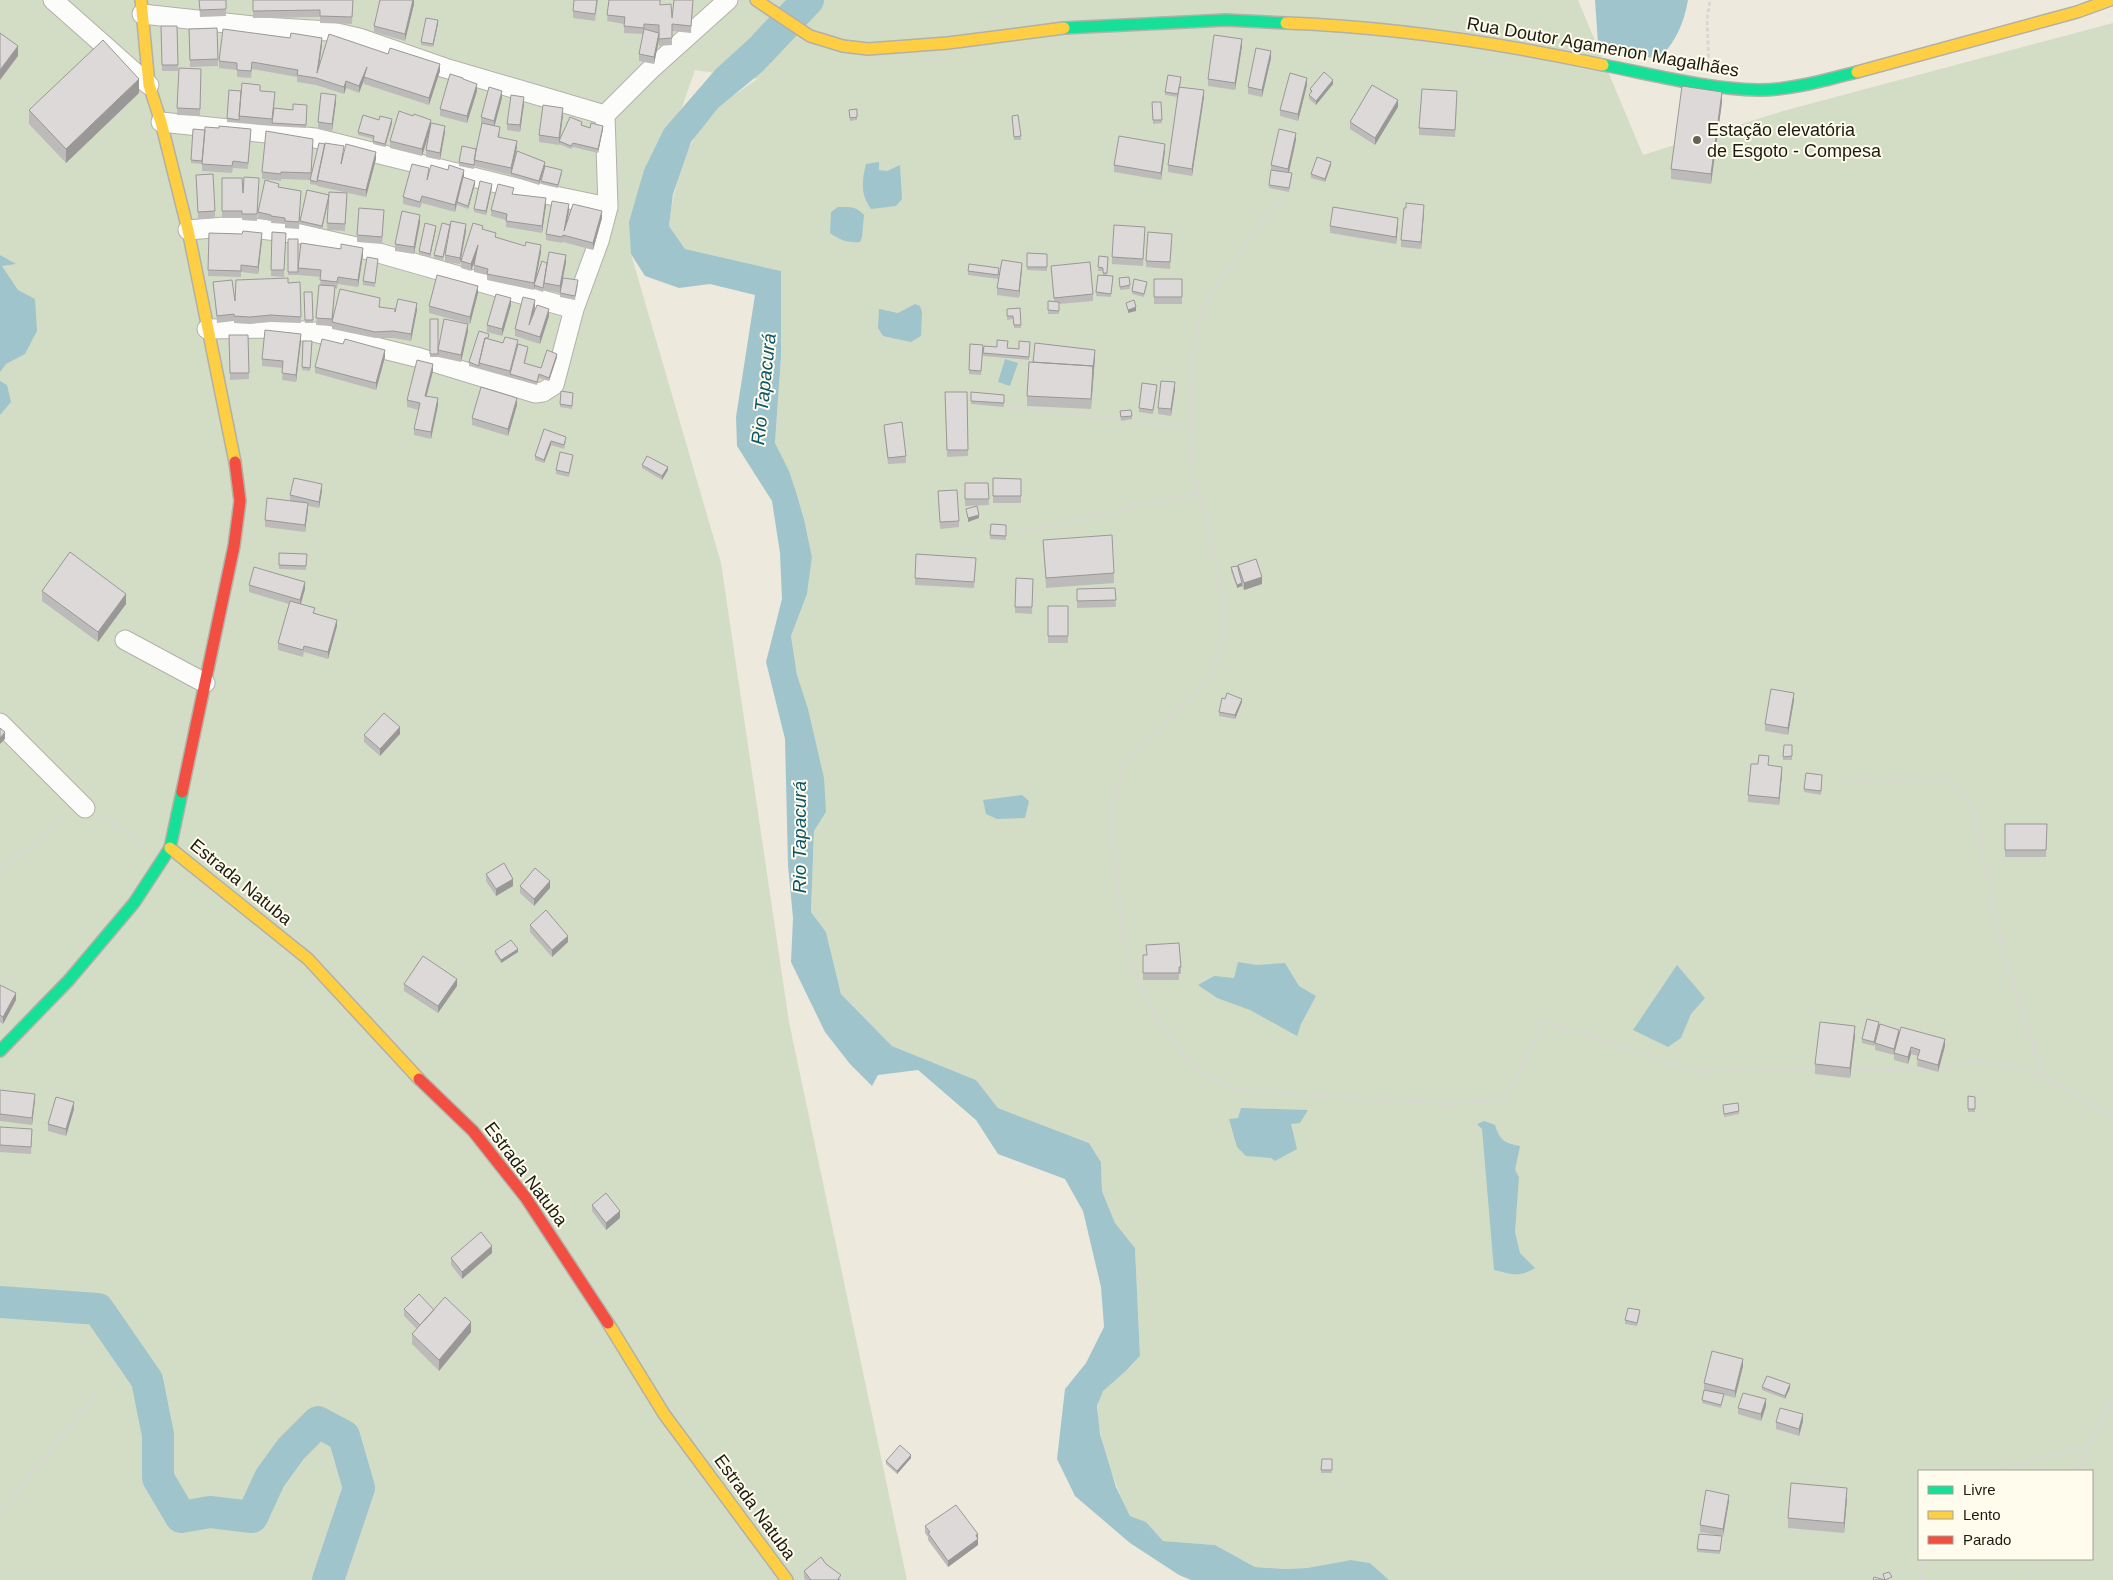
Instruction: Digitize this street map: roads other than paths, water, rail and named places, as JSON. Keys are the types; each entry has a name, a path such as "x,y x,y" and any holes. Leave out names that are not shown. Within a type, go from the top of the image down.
{"street":[{"path":"53,0 149,85"},
{"path":"207,329 266,328 314,332 420,358 535,393 542,392 554,385 574,309 599,241 608,207 605,115 650,70 728,0"},
{"name":"Rua Doutor Agamenon Magalhães","path":"756,0 798,29 826,42 868,49 948,43 1078,26 1226,20 1319,24 1462,40 1557,55 1710,86 1760,90 1791,88 1852,73 2068,14 2110,0"},
{"path":"0,1051 65,985 151,881 170,848 234,546 240,501 235,460 188,230 161,122 149,85 141,7 263,27 328,31 359,38 445,68 605,115"},
{"path":"161,122 315,138 521,189 608,207"},
{"path":"188,230 237,226 300,234 366,249 574,309"},
{"path":"125,640 205,683"},
{"path":"0,723 85,808"},
{"name":"Estrada Natuba","path":"170,848 308,959 406,1067 473,1131 526,1198 570,1264 664,1414 787,1580"}],"water":[{"path":"1595,0 1688,0 1678,31 1671,45 1660,58 1608,55 1598,43"},
{"path":"772,18 797,35 763,71 718,108 691,142 673,194 669,226 685,249 781,271 781,357 775,443 789,471 796,492 812,557 807,594 791,636 797,675 808,709 824,778 826,812 814,831 811,912 826,932 841,994 892,1046 976,1080 998,1108 1089,1143 1101,1162 1102,1191 1115,1223 1135,1248 1140,1356 1103,1391 1097,1406 1100,1434 1116,1487 1130,1516 1146,1522 1163,1541 1215,1545 1255,1567 1307,1568 1351,1560 1370,1563 1389,1580 1191,1580 1179,1575 1130,1543 1075,1496 1057,1459 1065,1389 1086,1363 1104,1327 1101,1287 1083,1211 1065,1179 998,1154 976,1120 918,1070 878,1075 872,1086 850,1064 825,1032 791,962 793,918 788,865 785,739 766,662 782,599 780,553 772,501 737,446 736,417 755,295 710,284 679,288 645,276 631,254 629,222 644,170 664,129 716,69"},
{"path":"879,162 879,170 887,171 900,165 902,199 896,206 871,209 865,198 863,187 866,164"},
{"path":"838,207 849,207 864,215 860,242 844,241 830,233 831,212"},
{"path":"0,255 16,264 2,266 18,290 35,299 37,331 25,354 6,364 0,372"},
{"path":"915,304 920,306 922,312 921,336 911,342 883,336 878,328 879,309 898,313"},
{"path":"1005,359 1018,363 1010,386 998,382"},
{"path":"0,381 7,385 11,402 0,415"},
{"path":"1022,795 1029,801 1025,818 997,819 986,814 983,800"},
{"path":"1238,962 1257,965 1285,963 1299,986 1316,996 1301,1024 1297,1036 1250,1010 1217,998 1198,985 1214,976 1234,978"},
{"path":"1677,965 1705,998 1691,1014 1681,1038 1668,1047 1633,1030"},
{"path":"1241,1108 1308,1110 1300,1123 1291,1124 1297,1149 1275,1161 1271,1158 1246,1156 1237,1147 1229,1119 1238,1118"},
{"path":"1484,1121 1495,1125 1501,1138 1510,1144 1520,1146 1515,1170 1519,1177 1515,1232 1520,1253 1535,1268 1524,1273 1505,1273 1494,1270 1482,1129 1477,1124"}],"waterway":[{"name":"Rio Tapacurá","path":"766,44 808,0"},
{"path":"0,1302 98,1309 147,1380 158,1435 158,1478 181,1517 210,1512 252,1517 270,1478 291,1449 318,1422 344,1436 359,1488 328,1580"}],"place":[{"name":"Estação elevatória de Esgoto - Compesa","path":"1697,140"}]}
